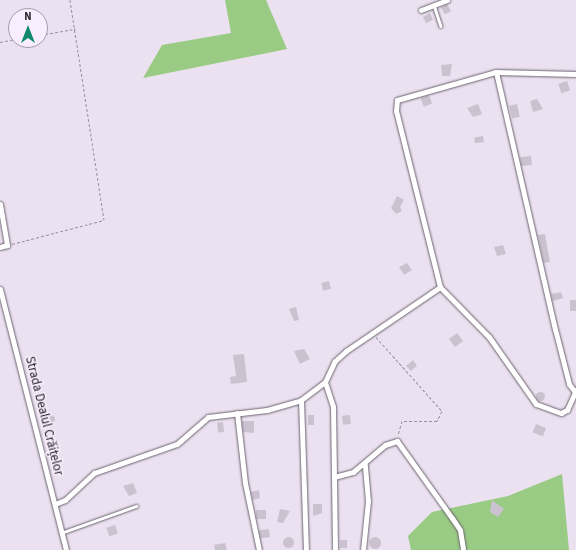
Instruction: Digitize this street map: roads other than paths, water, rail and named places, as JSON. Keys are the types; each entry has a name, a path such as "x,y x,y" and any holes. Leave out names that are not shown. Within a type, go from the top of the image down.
{"street":[{"path":"421,10 447,0"},
{"path":"496,72 569,384 576,391 567,410 561,413 536,404 490,336 440,287 396,105 402,98 496,72 576,74"},
{"path":"0,204 7,245 0,247"},
{"path":"55,504 65,500 94,473 177,444 208,417 237,413 302,400 325,382 340,356 371,332 440,287"},
{"name":"Strada Dealul Crăițelor","path":"0,288 66,550"},
{"path":"325,382 333,406 335,550"},
{"path":"302,400 306,550"},
{"path":"237,413 245,483 259,550"},
{"path":"334,476 345,476 365,464 385,445 397,441 460,530 463,550"},
{"path":"364,550 368,501 365,464"}],"lane":[{"path":"434,5 441,26"},
{"path":"61,533 136,506"}]}
